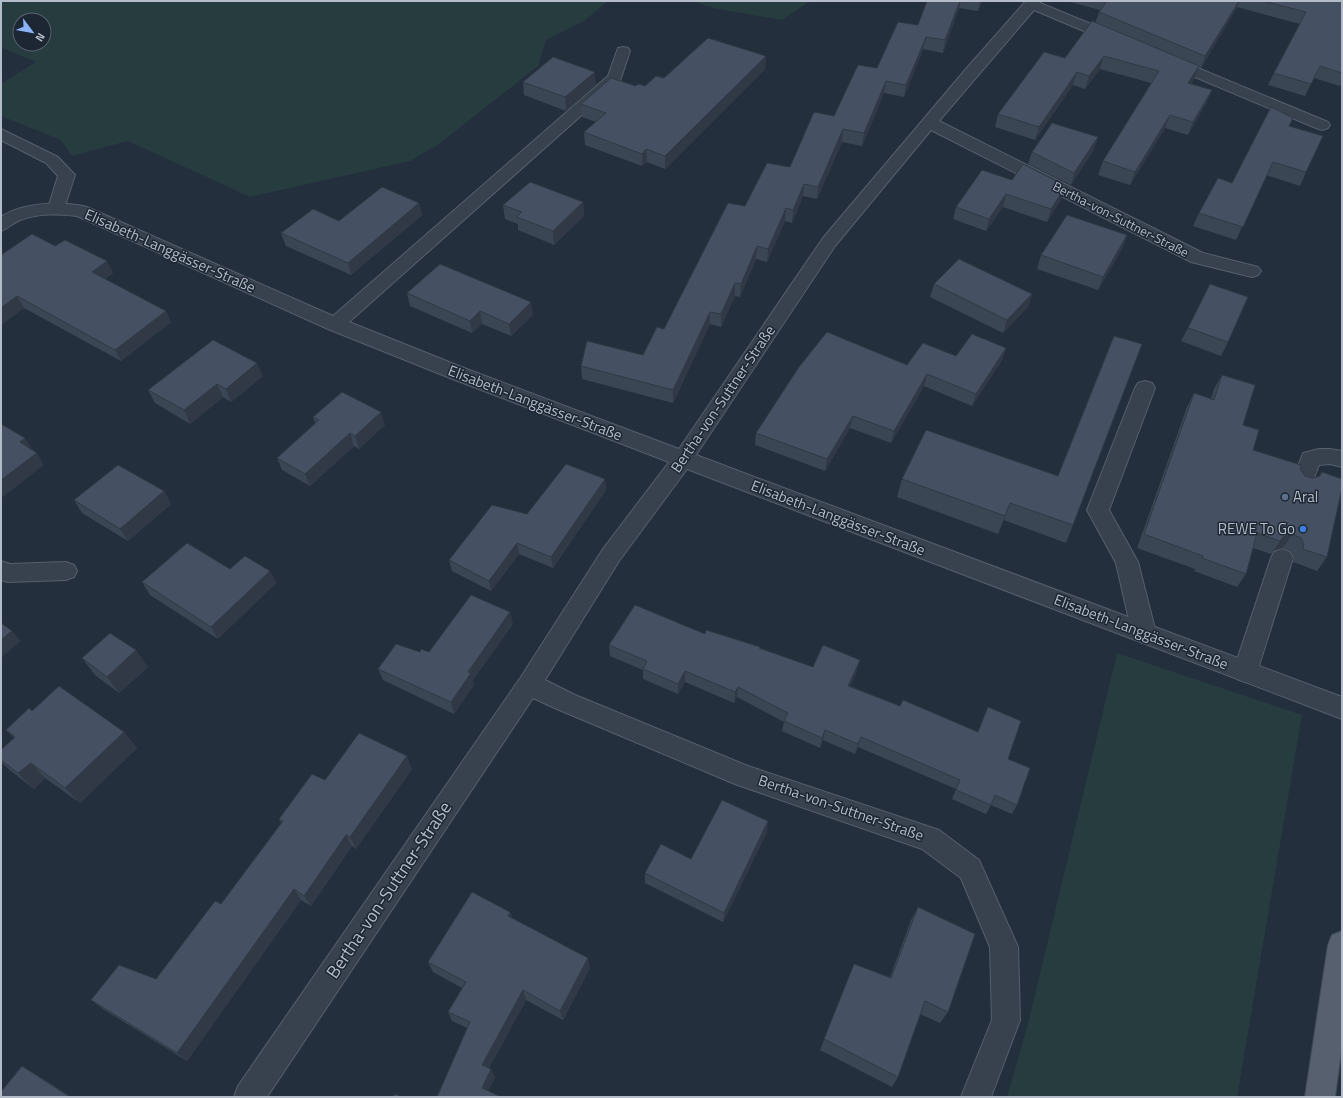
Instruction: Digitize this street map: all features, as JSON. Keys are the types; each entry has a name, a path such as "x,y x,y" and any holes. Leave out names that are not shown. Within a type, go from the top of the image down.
{"main road":[{"path":"1320,1097 1342,945"}],"street":[{"name":"Bertha-von-Suttner-Straße","path":"249,1097 529,684 612,555 683,459 829,242 930,123 971,72 1032,3 1126,44"},
{"path":"335,324 615,78 623,51"},
{"path":"1155,56 1322,125"},
{"name":"Bertha-von-Suttner-Straße","path":"930,123 1197,258 1252,271"},
{"path":"1,134 52,160 67,175 57,208"},
{"name":"Elisabeth-Langgässer-Straße","path":"1,225 14,216 57,208 81,211 335,324 457,374 1342,708"},
{"path":"1144,633 1127,562 1098,510 1145,388"},
{"path":"1303,482 1310,459 1319,456 1331,456 1342,459"},
{"path":"1245,672 1282,558"},
{"path":"1,570 8,573 66,571"},
{"name":"Bertha-von-Suttner-Straße","path":"529,684 566,702 744,776 930,839 970,869 1004,946 1006,1020 976,1097"}],"green space":[{"path":"1,1 608,1 584,21 546,40 538,66 439,144 410,161 250,197 128,141 72,156 61,140 1,116 1,84 36,62 13,52 52,52 52,12 12,12 12,52 1,47"},
{"path":"693,1 810,1 782,20 712,8"},
{"path":"1117,653 1302,715 1237,1097 1007,1097 1028,1024"}],"building":[{"path":"927,1 960,1 945,40 926,37 906,85 886,81 864,133 843,129 818,187 804,184 793,210 786,208 768,249 757,246 741,284 735,283 721,314 710,312 673,390 581,366 587,341 643,355 657,327 664,329 728,203 745,206 767,163 790,167 814,112 834,116 858,65 877,68 898,22 918,25"},
{"path":"1107,1 1239,1 1205,56 1099,12"},
{"path":"1263,1 1342,1 1342,73 1320,66 1311,84 1274,73 1306,12"},
{"path":"1092,21 1199,66 1188,83 1212,90 1193,122 1170,115 1135,172 1103,161 1159,71 1104,56 1089,76 1077,72 1039,127 998,114 1044,52 1065,58"},
{"path":"708,38 766,56 665,156 646,149 642,154 584,132 606,113 581,104 611,78 636,86 638,84 645,86 656,76 664,78"},
{"path":"553,57 595,72 565,97 523,82"},
{"path":"1271,107 1293,118 1289,126 1323,136 1306,172 1273,162 1243,227 1199,213 1218,178 1232,183"},
{"path":"1052,123 1098,137 1074,173 1032,152"},
{"path":"1023,164 1066,186 1051,209 1006,194 989,219 956,207 982,170 1012,180"},
{"path":"530,182 583,202 553,231 517,217 522,212 503,205"},
{"path":"382,187 419,203 348,263 281,233 313,209 339,221"},
{"path":"1067,215 1127,235 1103,277 1041,255"},
{"path":"32,234 55,246 65,240 107,261 92,272 166,311 115,350 17,296 1,308 1,255"},
{"path":"959,259 1032,294 1007,320 934,284"},
{"path":"440,264 531,302 509,324 480,311 470,321 407,293"},
{"path":"1210,284 1248,297 1228,342 1188,328"},
{"path":"827,332 907,365 923,343 956,356 972,334 1006,348 976,394 927,374 894,431 853,416 827,459 756,433 799,367"},
{"path":"1114,336 1142,344 1073,525 1010,503 1005,516 902,479 926,430 1058,476"},
{"path":"213,340 257,363 226,389 217,384 184,410 148,390"},
{"path":"1222,375 1255,385 1243,425 1259,430 1253,450 1301,465 1300,469 1305,476 1313,478 1320,476 1322,472 1342,479 1342,488 1327,557 1303,549 1304,544 1301,538 1292,534 1283,537 1280,541 1257,533 1246,574 1144,534 1194,393 1214,400"},
{"path":"342,392 381,412 355,436 350,433 305,474 277,458 319,420 313,417"},
{"path":"1,424 25,438 20,442 37,453 1,480"},
{"path":"566,464 605,479 551,557 517,543 489,581 449,560 492,505 527,514"},
{"path":"118,465 164,491 120,529 74,500"},
{"path":"187,543 230,569 245,556 270,571 211,627 142,582"},
{"path":"471,595 510,612 468,672 471,673 451,702 378,669 396,644 420,652 421,649 429,652"},
{"path":"635,605 705,634 706,630 760,647 759,648 813,667 823,645 860,660 848,686 900,706 903,700 978,732 988,707 1021,721 1008,759 1030,768 1017,805 995,795 991,805 956,790 960,780 861,737 858,744 825,730 822,738 784,721 788,713 738,687 735,692 685,671 678,684 643,669 647,661 609,645"},
{"path":"1,623 12,631 1,640"},
{"path":"110,633 136,650 107,677 82,658"},
{"path":"59,686 124,732 65,788 31,763 18,773 1,760 1,750 15,737 6,730 29,708 32,711"},
{"path":"359,733 407,756 350,837 346,835 304,896 294,889 177,1053 91,1000 119,965 156,979 215,901 221,904 283,821 279,819 312,774 325,780"},
{"path":"722,800 768,821 724,913 645,873 661,844 691,859"},
{"path":"472,892 510,912 508,916 588,958 560,1011 523,990 482,1065 491,1069 482,1088 501,1097 437,1097 470,1022 448,1012 466,982 428,962"},
{"path":"918,907 975,934 948,1012 925,1001 898,1077 824,1039 854,964 891,978"},
{"path":"22,1066 70,1097 1,1097 1,1092"},
{"path":"395,1094 402,1097 393,1097"}],"place":[{"name":"Aral","path":"1285,497"},
{"name":"REWE To Go","path":"1303,529"}]}
